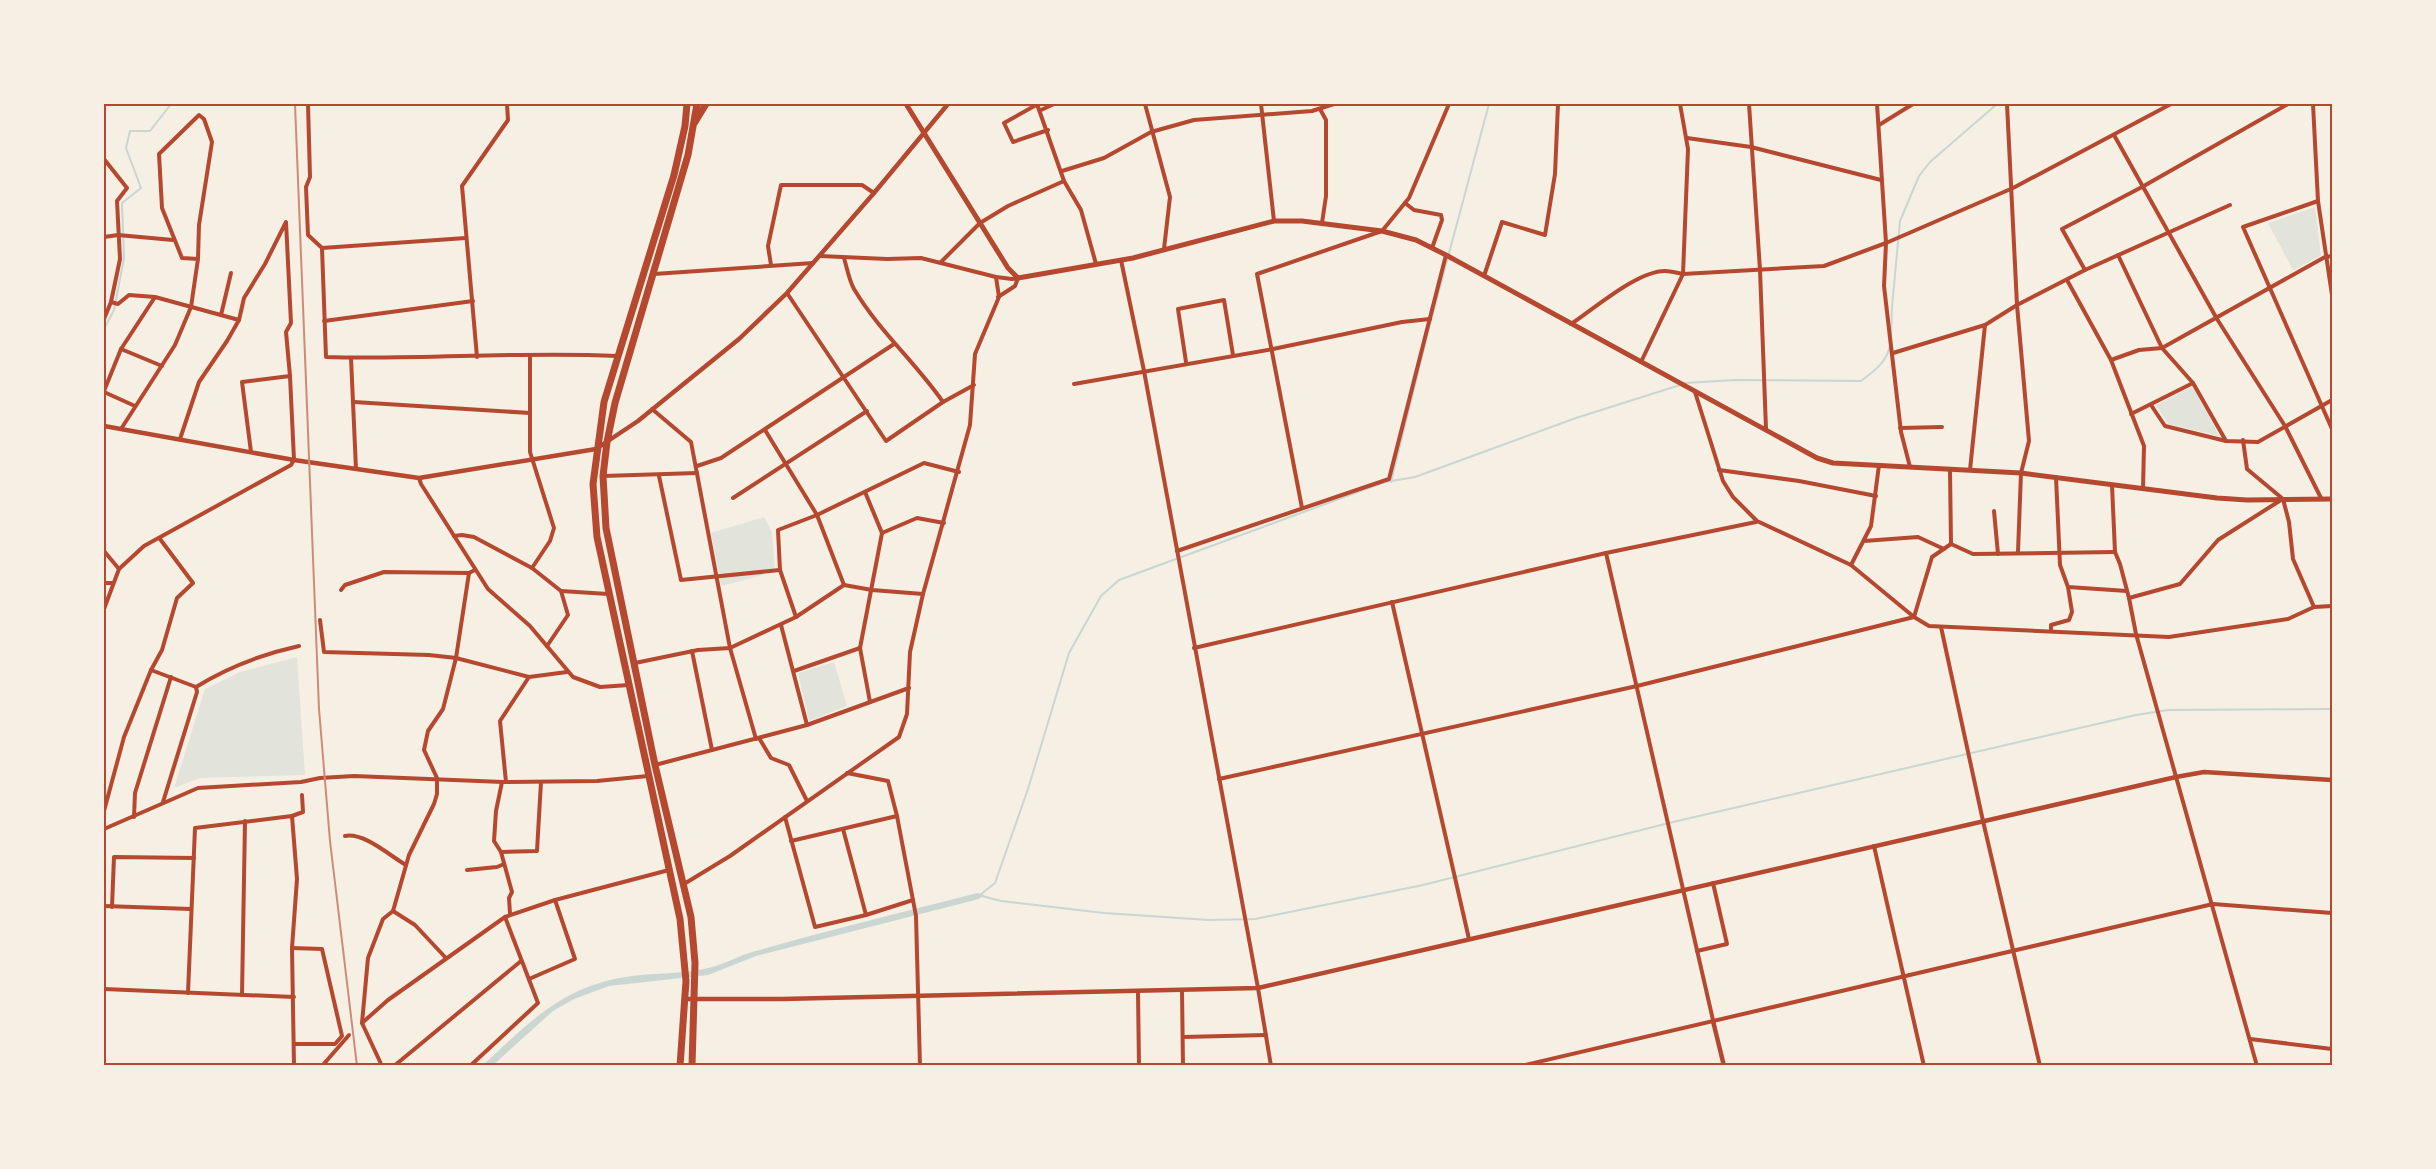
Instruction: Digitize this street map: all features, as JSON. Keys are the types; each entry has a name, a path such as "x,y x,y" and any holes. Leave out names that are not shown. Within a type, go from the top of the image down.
{"highway":[{"path":"680,1065 686,981 680,919 597,537 592,484 604,402 674,176 686,126 687,104"},
{"path":"692,1065 695,963 691,917 655,765 606,528 603,476 607,442 627,356 683,173 697,104"},
{"path":"694,123 706,104"}],"main road":[{"path":"906,104 1008,268 1018,278 1121,260 1274,221 1322,223 1382,231 1416,240 1446,255 1817,458 1833,463 2021,473 2227,499 2332,499"}],"street":[{"path":"308,104 310,177 306,187 308,235 321,248 326,357 477,357 567,354 618,356"},
{"path":"477,357 462,186 508,120 507,104"},
{"path":"104,426 294,460 419,478 596,449 652,409 739,339 787,293 948,104"},
{"path":"1048,130 1013,142 1004,123 1037,104 1041,110 1048,130 1062,171 1064,181 1081,210 1096,264"},
{"path":"1041,110 1053,104"},
{"path":"1145,104 1170,197 1164,249"},
{"path":"1261,104 1274,221"},
{"path":"1062,171 1104,158 1151,132 1194,120 1312,111 1334,104"},
{"path":"1302,508 1257,274 1382,231 1405,203 1418,180 1449,104"},
{"path":"1484,276 1502,222 1545,235 1555,174 1558,104"},
{"path":"1641,362 1683,274 1687,138 1680,104"},
{"path":"1749,104 1760,270 1766,430"},
{"path":"1878,104 1886,243 1884,286 1900,428 1910,467"},
{"path":"1879,125 1913,104"},
{"path":"2007,104 2013,188 2017,305 2029,441 2021,473 2018,552"},
{"path":"1571,324 1633,281 1664,271 1683,274 1824,266 1886,243 2013,188 2171,104"},
{"path":"2085,270 2062,229 2289,104"},
{"path":"2313,104 2318,201 2332,295"},
{"path":"1320,108 1326,120 1326,196 1322,223"},
{"path":"121,429 175,345 191,307 198,259 199,225 212,142 204,119 199,115 159,154 162,208 173,240 182,258 198,259"},
{"path":"2114,135 2217,319 2285,426 2321,498"},
{"path":"1687,138 1751,147 1881,180"},
{"path":"104,159 127,188 117,201 120,259 111,302 104,319"},
{"path":"941,262 980,223 1008,206 1064,181"},
{"path":"771,265 768,246 782,184 862,185 874,193"},
{"path":"2318,201 2243,227 2332,429"},
{"path":"1405,203 1414,210 1441,215 1442,219 1432,248"},
{"path":"1893,353 1985,325 2017,305 2085,270 2230,206"},
{"path":"104,609 119,569 144,546 291,465 294,460 286,332 291,323 286,222 265,264 244,298 238,320 199,382 180,439"},
{"path":"104,237 118,235 173,240"},
{"path":"321,248 466,238"},
{"path":"1177,552 1389,479 1446,255"},
{"path":"2118,255 2162,348 2193,383 2226,441"},
{"path":"820,256 921,258 996,277 1018,278"},
{"path":"2111,360 2139,350 2162,348 2270,287 2332,256"},
{"path":"844,258 854,288 894,344 943,402"},
{"path":"1121,260 1144,371 1271,1065"},
{"path":"653,274 813,263"},
{"path":"221,315 231,273"},
{"path":"684,885 730,856 899,737 907,714 909,652 970,425 975,354 998,297 996,277"},
{"path":"998,297 1015,286 1018,278"},
{"path":"2067,280 2111,360 2144,446 2143,489"},
{"path":"787,293 886,441 943,402 974,385"},
{"path":"111,302 118,304 129,295 155,297 238,320"},
{"path":"135,406 104,391 122,349 155,297"},
{"path":"1186,362 1178,309 1224,300 1233,355"},
{"path":"324,321 473,301"},
{"path":"1074,384 1186,362 1273,349 1380,326 1430,319"},
{"path":"1970,471 1985,325"},
{"path":"697,466 721,458 894,344"},
{"path":"122,349 162,366"},
{"path":"530,356 530,452 554,528 550,541 532,568"},
{"path":"351,358 356,469"},
{"path":"251,452 242,382 290,376"},
{"path":"2131,414 2193,383"},
{"path":"1695,392 1719,470 1733,497 1757,521 1851,565 1914,617 1929,626 2169,637 2288,619 2314,606 2332,606"},
{"path":"2151,405 2165,426 2226,441 2258,442 2332,400"},
{"path":"354,402 530,413"},
{"path":"652,409 691,442 730,648 758,739 771,758 789,765 807,801"},
{"path":"733,498 867,411"},
{"path":"1900,428 1942,427"},
{"path":"765,430 817,515 844,585"},
{"path":"2242,440 2247,469 2283,499 2289,522 2293,559 2314,606"},
{"path":"796,617 780,570 778,530 817,515 924,463 958,472"},
{"path":"1851,565 1870,526 1879,465"},
{"path":"1719,470 1799,481 1876,496"},
{"path":"1950,470 1951,544"},
{"path":"603,476 698,473"},
{"path":"659,476 681,580 780,570"},
{"path":"2051,631 2051,625 2069,620 2072,612 2068,587 2060,565 2056,477"},
{"path":"419,478 488,589 530,626 573,677 600,687 629,685"},
{"path":"2112,485 2115,552 2257,1065"},
{"path":"865,492 882,533 860,648 870,702"},
{"path":"2129,598 2180,584 2217,540 2283,499"},
{"path":"1994,511 1998,554"},
{"path":"882,533 916,518 944,523"},
{"path":"1194,648 1606,553 1757,521"},
{"path":"454,537 462,535 474,537 532,568 561,591 610,594"},
{"path":"1864,541 1918,537 1944,549"},
{"path":"104,811 124,737 151,670 162,650 177,598 193,583 160,539"},
{"path":"1914,617 1932,557 1951,544"},
{"path":"1951,544 1973,554 2115,552"},
{"path":"104,551 119,569"},
{"path":"1606,553 1724,1065"},
{"path":"341,590 345,585 384,572 469,573 475,570"},
{"path":"382,1065 362,1023 368,958 383,920 393,911 409,855 437,794 437,778 424,750 428,731 443,709 456,658 469,573"},
{"path":"104,583 113,583"},
{"path":"634,663 693,651 730,648 796,617 844,585 923,594"},
{"path":"2068,587 2127,591"},
{"path":"547,646 568,615 561,591"},
{"path":"1392,602 1469,939"},
{"path":"1219,779 1637,686 1914,617"},
{"path":"320,620 324,652 456,658 529,677 568,672"},
{"path":"781,625 807,725"},
{"path":"1941,627 1983,821 2040,1065"},
{"path":"196,687 224,671 272,652 299,646"},
{"path":"794,671 860,648"},
{"path":"693,651 712,750"},
{"path":"151,670 196,687"},
{"path":"134,817 135,793 171,677"},
{"path":"510,915 509,898 512,892 501,852 494,842 496,811 504,782 501,721 529,677"},
{"path":"163,802 197,692 196,687"},
{"path":"655,765 807,725 909,687"},
{"path":"684,999 1258,988 2176,777 2204,772 2332,780"},
{"path":"846,773 888,781 897,816 916,916 920,1065"},
{"path":"104,829 198,788 300,782 354,776 504,782 606,780 649,776"},
{"path":"501,852 537,851 541,782"},
{"path":"188,993 195,828 292,816 303,812 302,795"},
{"path":"292,816 297,879 292,948 294,1065"},
{"path":"791,841 897,816"},
{"path":"785,817 815,927 866,915 913,900"},
{"path":"242,995 245,821"},
{"path":"843,829 866,915"},
{"path":"345,836 350,835 377,845 406,865"},
{"path":"1874,846 1924,1065"},
{"path":"112,907 114,857 194,858"},
{"path":"467,870 497,867 504,864"},
{"path":"362,1023 388,1000 445,957 505,917 555,900 669,870"},
{"path":"1697,951 1727,944 1713,883"},
{"path":"529,979 575,959 555,900"},
{"path":"1521,1065 2213,903 2332,913"},
{"path":"104,906 191,909"},
{"path":"393,911 415,925 445,957"},
{"path":"471,1065 538,1003 505,917"},
{"path":"292,948 322,949 342,1036 335,1044 294,1044"},
{"path":"394,1065 521,961"},
{"path":"104,989 294,997"},
{"path":"1182,991 1183,1065"},
{"path":"1138,992 1139,1065"},
{"path":"322,1065 349,1035"},
{"path":"1183,1037 1266,1035"},
{"path":"2250,1039 2332,1049"}],"shaded area":[{"path":"2315,207 2321,256 2293,270 2268,223"},
{"path":"2193,386 2219,436 2168,424 2156,405"},
{"path":"764,517 772,532 775,572 721,586 711,533"},
{"path":"297,657 305,775 200,778 174,788 205,689 240,672"},
{"path":"834,662 847,706 809,721 798,673"},
{"path":"977,893 985,895 979,899 756,956 708,975 609,986 574,999 553,1011 493,1065 482,1066 549,1008 586,988 632,976 711,968 783,943"}],"waterway":[{"path":"104,329 114,310 124,258 122,203 141,188 126,148 130,131 150,131 171,104"},
{"path":"1391,482 1429,328 1489,104"},
{"path":"1891,338 1900,221 1919,176 1930,162 1997,104"},
{"path":"1685,383 1735,380 1861,381 1882,362 1890,346"},
{"path":"980,895 995,883 1028,789 1069,653 1101,596 1119,580 1385,482 1415,477 1576,418 1680,385"},
{"path":"982,896 1001,901 1104,913 1209,920 1255,919 1423,885 1673,822 2136,715 2168,710 2332,709"}],"railway":[{"path":"295,104 319,709 330,841 357,1066"}]}
